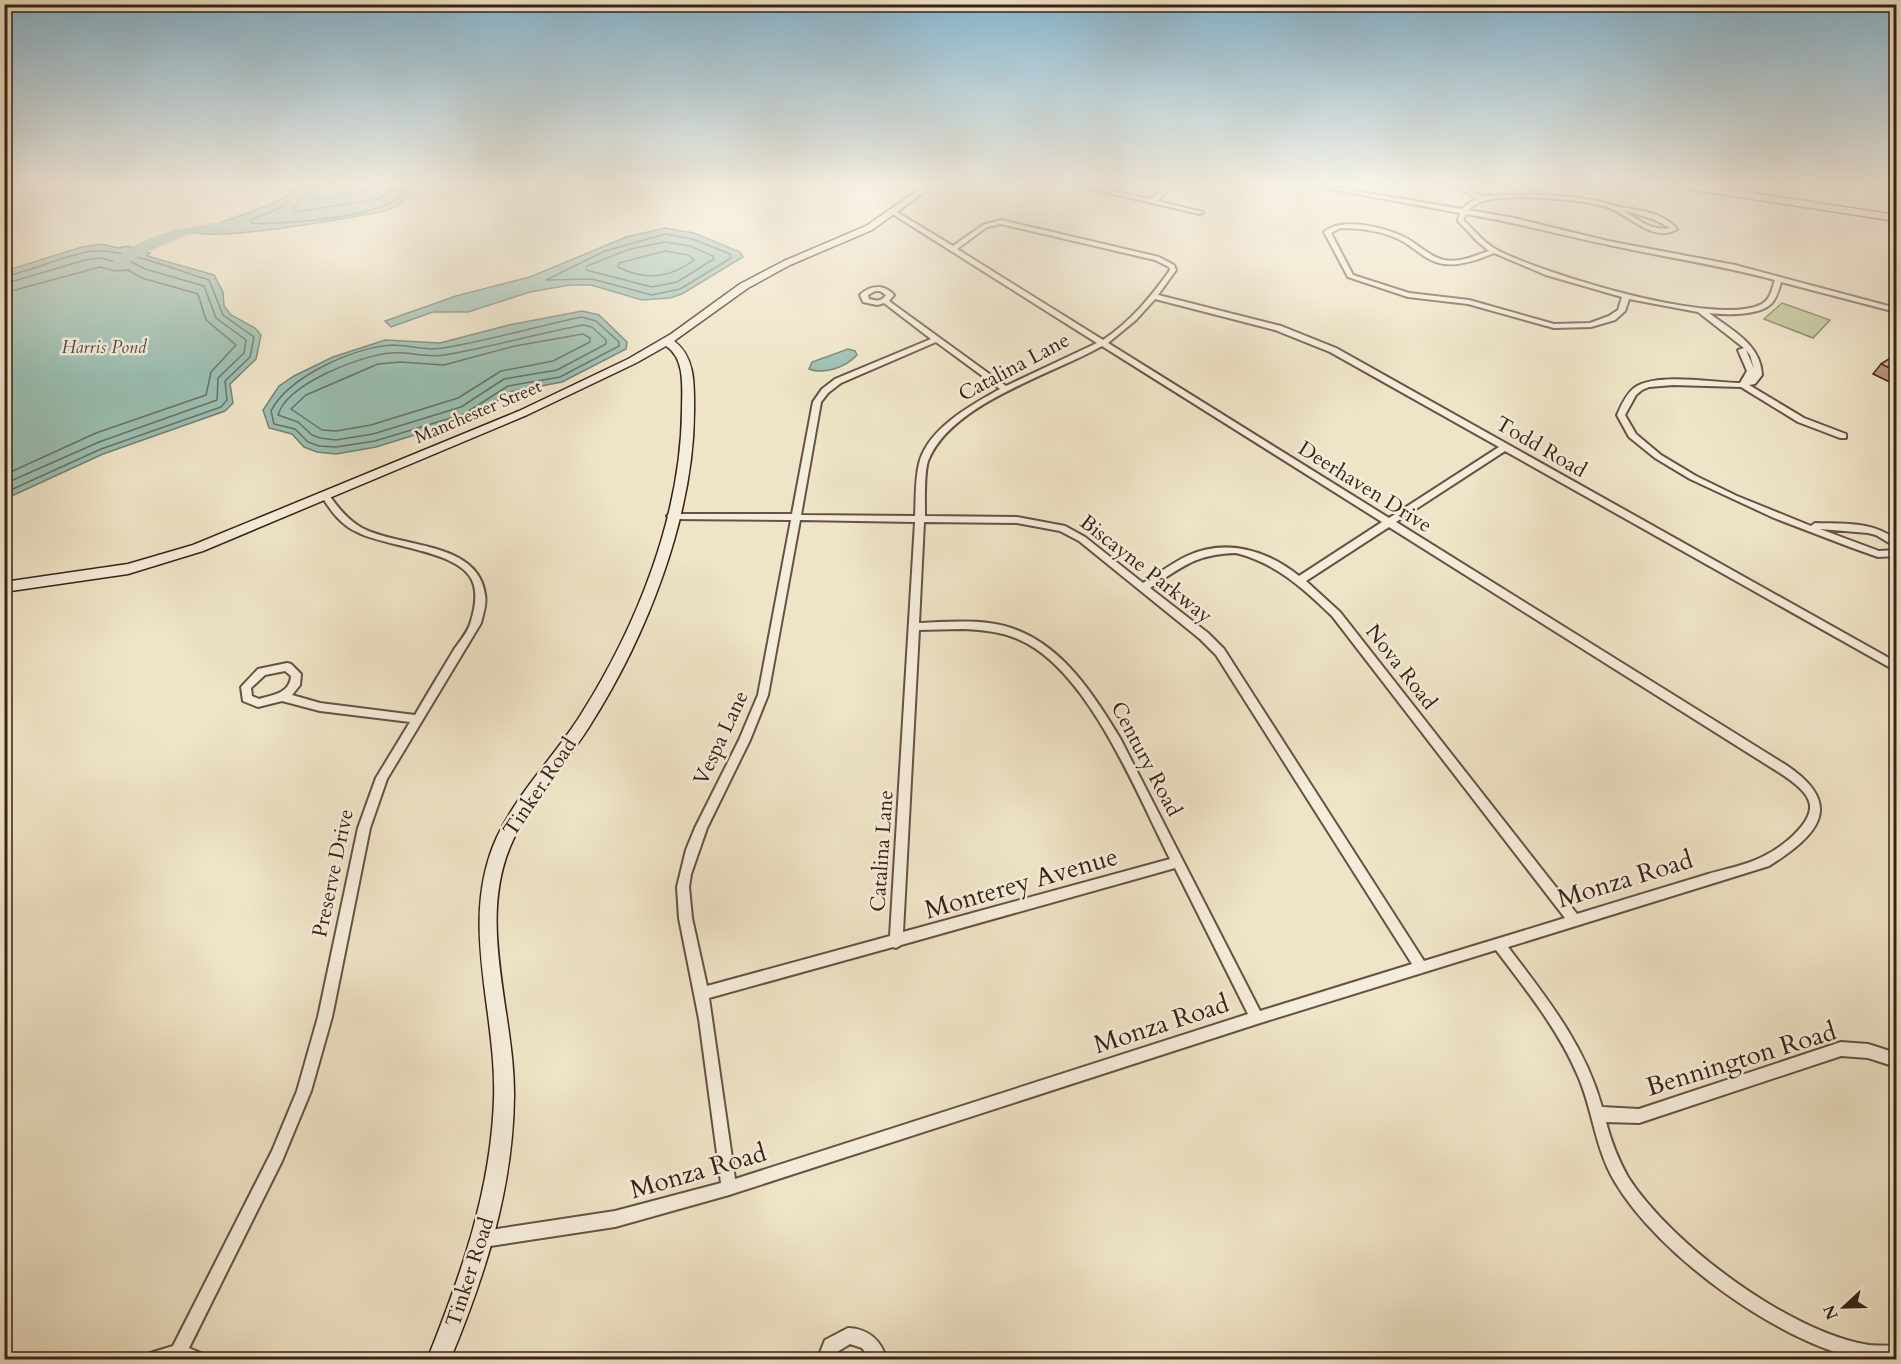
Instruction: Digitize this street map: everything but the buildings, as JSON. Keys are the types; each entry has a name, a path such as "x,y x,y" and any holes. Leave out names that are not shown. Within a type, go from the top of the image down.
{"street":[{"name":"Manchester Street","path":"4,587 100,574 156,562 198,548 326,497 580,387 666,341 744,286 787,263 819,250"},
{"name":"Deerhaven Drive","path":"952,250 1777,765 1804,785 1814,798"},
{"name":"Catalina Lane","path":"896,942 922,519 923,463 927,449 949,425 1005,389 1102,344 1133,322 1173,270 1165,261 1119,250"},
{"path":"1335,250 1345,272 1356,280 1417,297 1477,304 1540,324 1573,327 1598,322 1621,311 1626,296"},
{"path":"1420,250 1430,256 1454,263 1472,260 1494,251 1588,286 1626,296 1728,313 1754,310 1768,302 1778,289 1791,282"},
{"path":"1651,250 1735,267 1896,310"},
{"path":"1778,289 1779,278"},
{"name":"Todd Road","path":"1153,296 1278,328 1316,342 1896,667"},
{"path":"885,301 1005,389"},
{"path":"1700,310 1744,344 1758,366 1758,375 1752,382 1743,385 1657,382 1642,386 1624,408 1622,420 1634,435 1654,452 1695,480 1800,525 1878,554 1896,553"},
{"name":"Vespa Lane","path":"729,1188 702,994 686,919 684,876 697,835 760,706 797,517 815,409 820,396 846,376 937,339"},
{"name":"Tinker Road","path":"438,1359 467,1293 484,1239 498,1174 504,1097 499,1014 487,925 488,897 493,868 518,814 584,723 619,661 644,603 672,516 690,430 686,364 681,351 666,341"},
{"path":"1743,385 1801,420 1843,436"},
{"path":"1300,580 1505,447"},
{"name":"Preserve Drive","path":"178,1353 277,1156 304,1090 325,1017 369,811 382,778 476,623 481,604 480,587 472,573 453,557 386,540 355,528 340,516 326,497"},
{"name":"Biscayne Parkway","path":"672,516 1017,520 1062,528 1144,587 1220,652 1421,967"},
{"path":"1800,525 1873,531 1887,536 1896,544"},
{"name":"Nova Road","path":"1144,587 1196,556 1228,550 1263,557 1300,580 1335,614 1573,919"},
{"name":"Century Road","path":"915,627 991,627 1016,634 1057,660 1095,706 1257,1018"},
{"path":"282,697 295,686 297,679 296,674 287,667 262,672 246,687 247,698 252,702 266,703 282,697 320,707 417,718"},
{"name":"Monza Road","path":"484,1239 615,1220 729,1188 1257,1018 1573,919 1765,862 1783,851 1807,828 1816,808 1814,798"},
{"name":"Monterey Avenue","path":"702,994 1178,862"},
{"path":"1498,943 1572,1049 1598,1114 1608,1156 1631,1194 1668,1236 1690,1256 1760,1306 1797,1326 1833,1343 1867,1353 1896,1354"},
{"name":"Bennington Road","path":"1598,1114 1639,1116 1663,1110 1841,1049 1868,1051 1896,1060"},
{"path":"825,1359 831,1346 839,1340 858,1336 874,1347 879,1359"},
{"path":"153,1359 178,1353 198,1359"}],"green space":[{"path":"1782,303 1830,320 1813,338 1764,319"}],"water":[{"name":"Harris Pond","path":"73,250 139,250 150,253 147,256 214,275 223,292 224,306 231,315 255,328 261,335 256,359 230,384 233,403 225,411 103,454 5,499 5,271"},
{"path":"596,250 734,250 740,252 743,257 682,294 670,298 642,300 591,285 570,285 530,292 468,312 433,312 391,327 385,321 456,296 530,277"},
{"path":"582,311 599,315 627,342 626,349 562,382 510,392 482,412 466,419 376,447 336,454 317,452 304,447 292,434 269,428 263,410 279,386 333,357 385,340 440,343 509,325"},
{"path":"848,349 855,351 857,355 841,366 821,371 809,369 812,362"}],"waterway":[{"path":"117,265 140,250"}]}
